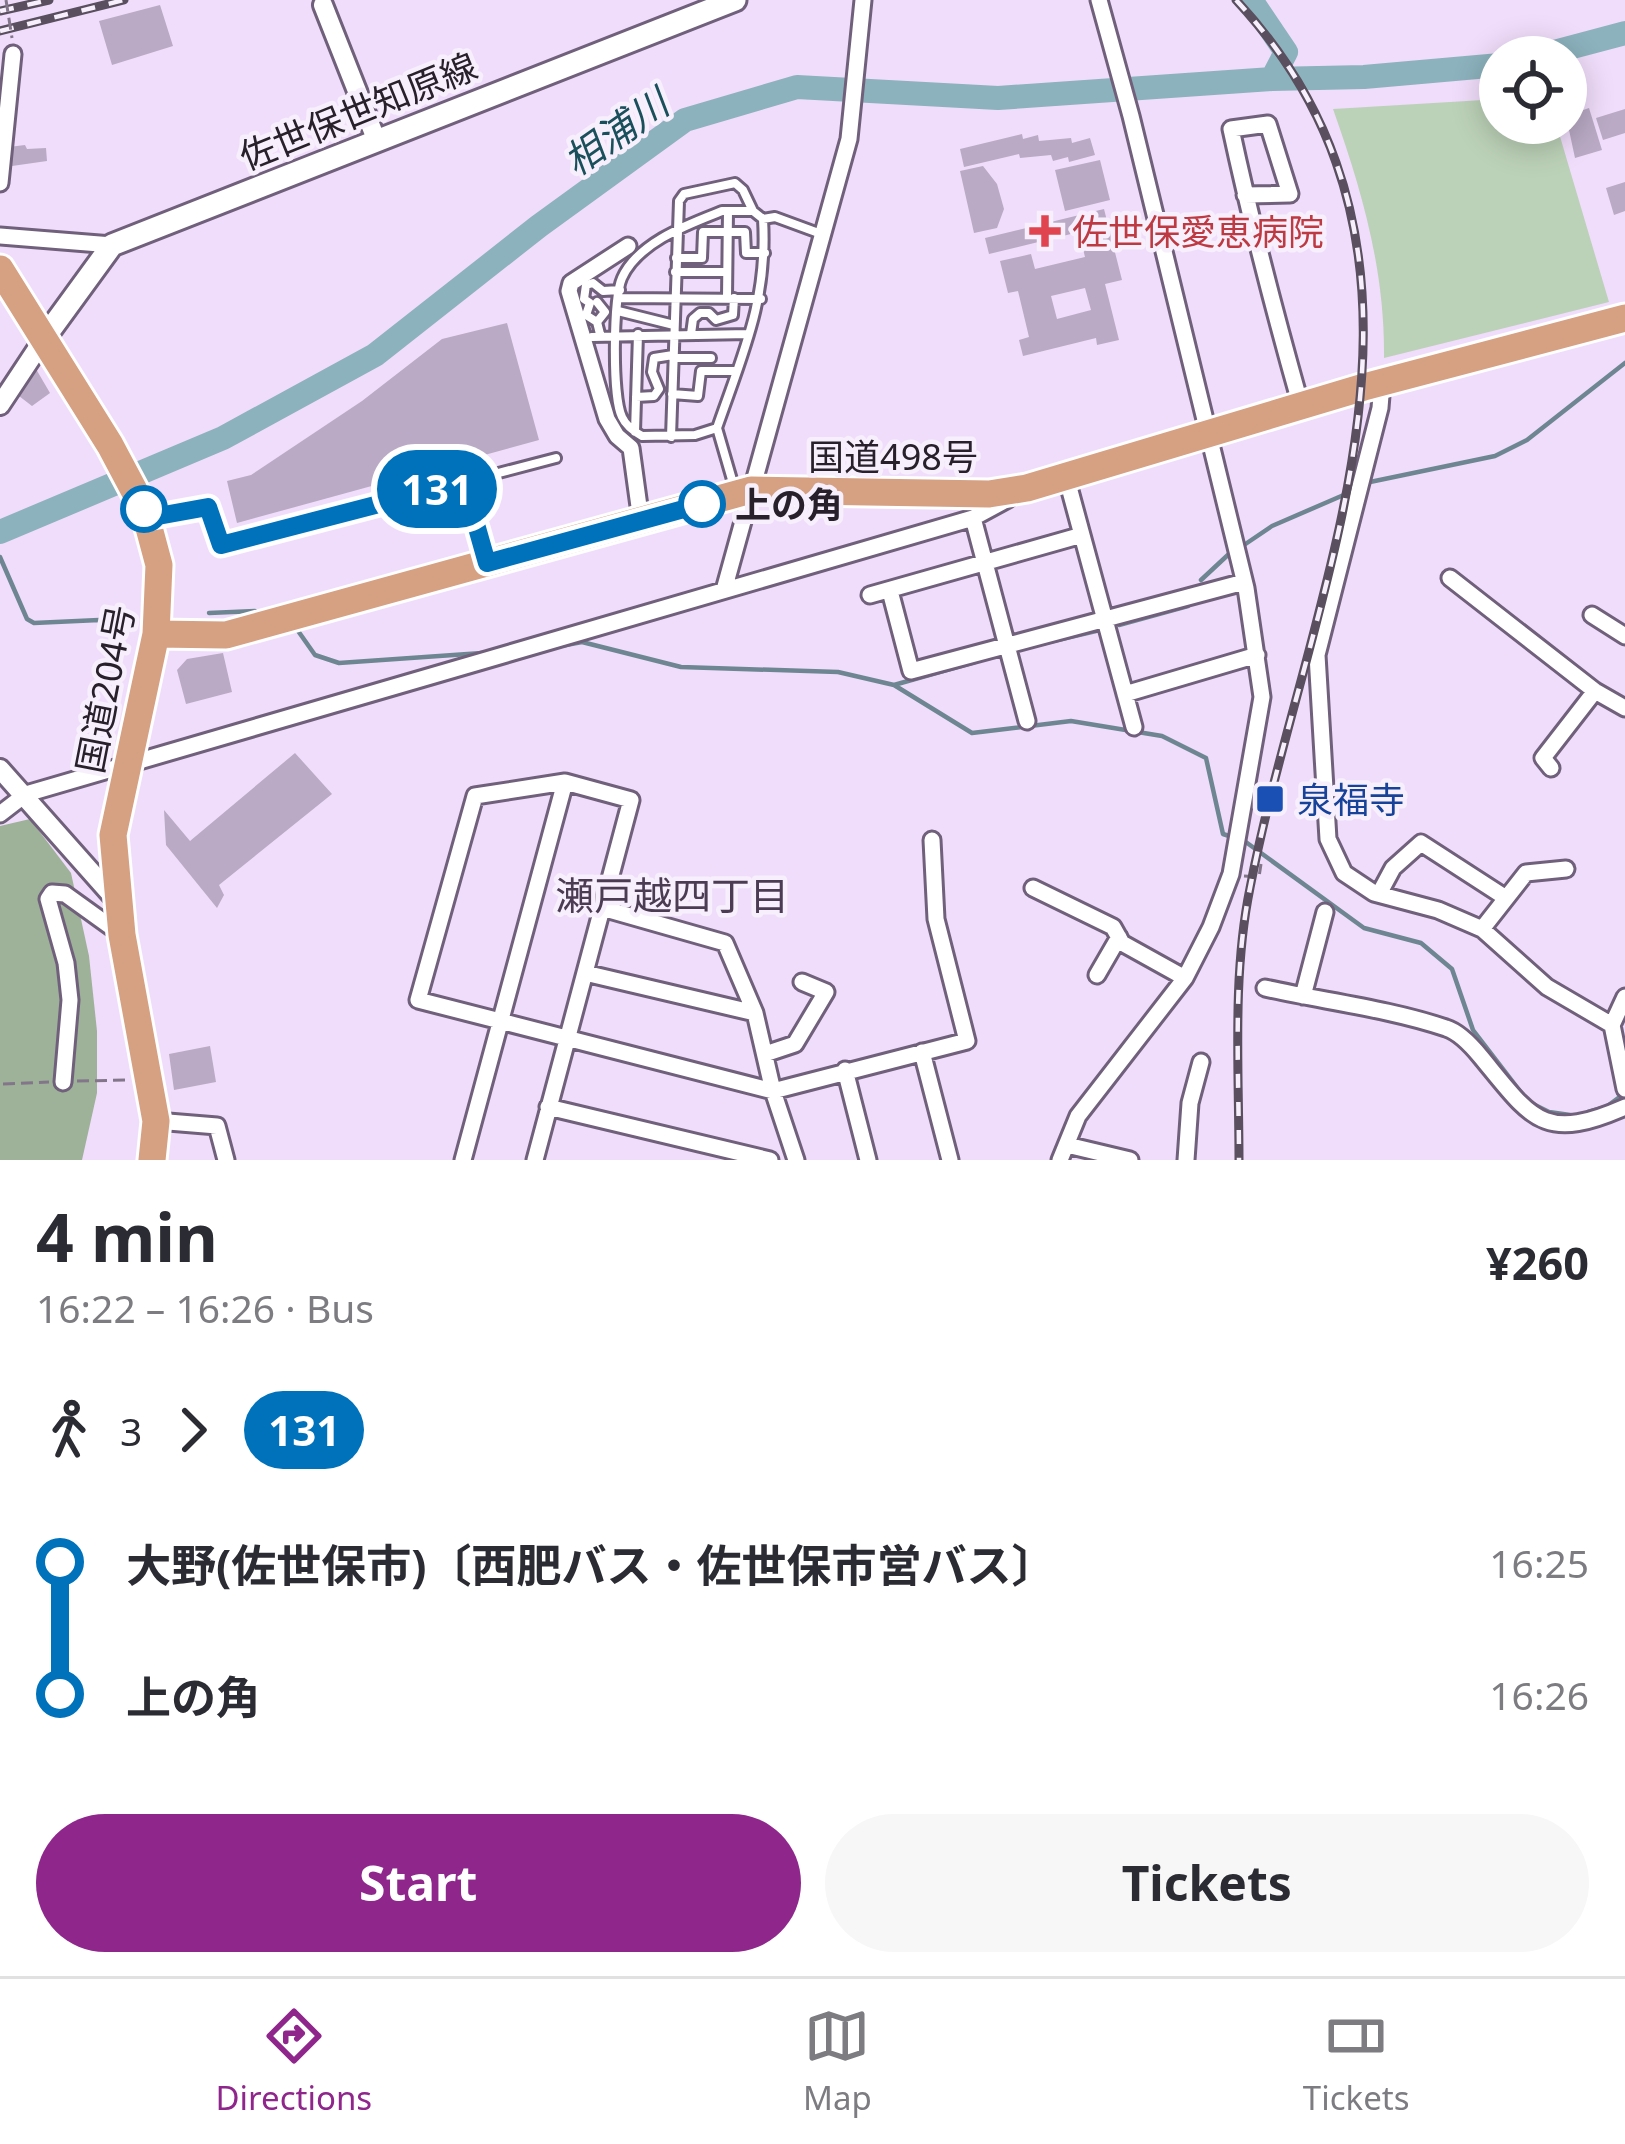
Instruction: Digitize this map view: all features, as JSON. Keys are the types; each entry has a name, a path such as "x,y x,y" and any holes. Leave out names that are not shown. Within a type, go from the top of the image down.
{"highway":[{"name":"国道204号","path":"0,268 110,445 145,513 159,565 156,634 112,835 144,1082 156,1120 152,1160"},
{"name":"国道498号","path":"156,634 226,635 743,492 989,494 1028,488 1301,406 1625,318"}],"main road":[{"name":"佐世保世知原線","path":"112,244 735,0"},
{"path":"45,337 112,244"}],"street":[{"path":"724,590 743,492 772,428 849,139 860,66 863,0"},
{"path":"1099,0 1244,582 1262,697 1232,874 1211,927 1185,978 1100,1082 1078,1116 1064,1153 1130,1160"},
{"path":"332,3 376,139"},
{"path":"0,183 13,46"},
{"path":"1245,195 1290,194 1268,124 1231,129 1245,195 1301,406"},
{"path":"0,236 112,244"},
{"path":"628,246 571,283 569,291 607,419 616,436 631,448 641,521"},
{"path":"0,404 45,337"},
{"path":"1382,383 1380,409 1317,656 1328,839 1344,873 1379,894 1438,910 1482,929 1547,987 1612,1025"},
{"path":"1066,476 1134,727"},
{"path":"0,814 26,794 973,518 1028,488"},
{"path":"973,518 1027,722"},
{"path":"870,595 1082,535"},
{"path":"1450,578 1594,691 1625,708"},
{"path":"890,591 911,671 1244,582"},
{"path":"1592,615 1625,637"},
{"path":"1125,694 1256,656"},
{"path":"1543,757 1594,691"},
{"path":"0,769 117,901"},
{"path":"463,1160 565,782"},
{"path":"535,1160 565,1038 631,800 565,782 476,796 418,1000 565,1038 773,1091 967,1041 936,919 932,840"},
{"path":"1379,894 1393,868 1421,843 1506,898"},
{"path":"1482,929 1526,873 1554,865"},
{"path":"1033,889 1113,927 1122,943 1185,978"},
{"path":"63,1082 70,1000 66,963 48,898 52,893 65,894 122,935"},
{"path":"602,908 725,943 755,1013 773,1091 796,1160"},
{"path":"1303,996 1325,912"},
{"path":"1097,975 1119,937"},
{"path":"585,973 755,1013"},
{"path":"765,1054 795,1044 826,992 802,982"},
{"path":"1265,988 1450,1029 1475,1049 1525,1110 1550,1125 1577,1125 1625,1107"},
{"path":"1625,997 1612,1025 1625,1088"},
{"path":"922,1052 950,1160"},
{"path":"1186,1160 1190,1103 1201,1062"},
{"path":"845,1070 868,1160"},
{"path":"548,1107 770,1160"},
{"path":"156,1120 217,1126 226,1160"}],"lane":[{"path":"671,437 676,230 684,194 735,183 764,219 775,217 824,235"},
{"path":"691,334 693,320 700,313 709,313 716,320 733,315 728,211"},
{"path":"717,428 671,437 634,432 622,418 617,401 619,294 622,277 636,261 676,230 728,211 754,211"},
{"path":"743,492 717,428 761,298 764,219"},
{"path":"676,258 702,258 703,232 745,232 746,253 765,253"},
{"path":"675,272 701,276 728,272"},
{"path":"594,302 584,298 586,285 592,283 619,294 761,298"},
{"path":"603,291 586,315 598,322 596,335 674,330"},
{"path":"618,310 691,334 749,334"},
{"path":"634,432 638,334"},
{"path":"636,397 654,396 659,389 652,372 654,358 705,354"},
{"path":"672,394 698,396 700,371 736,371"},
{"path":"145,513 208,507 221,545 556,458"},
{"path":"464,482 487,563"}],"path":[{"path":"6,0 13,46"},
{"path":"1232,874 1259,878 1261,864"},
{"path":"3,1084 144,1082"}],"green space":[{"path":"1479,100 1479,144 1562,144 1609,302 1384,358 1381,294 1370,231 1333,109"},
{"path":"30,819 71,873 89,956 97,1031 97,1093 82,1160 0,1160 0,826"}],"building":[{"path":"160,5 173,46 112,65 99,21"},
{"path":"1587,109 1602,150 1575,158 1572,144 1587,144"},
{"path":"1625,109 1625,133 1603,140 1596,118"},
{"path":"1022,134 1023,139 1038,135 1039,141 1071,138 1072,143 1090,138 1095,155 1069,162 1068,157 1053,161 1051,155 1020,158 1019,154 964,167 960,149"},
{"path":"25,145 27,149 46,148 47,161 12,166 9,147"},
{"path":"1100,160 1110,200 1065,211 1055,170"},
{"path":"983,166 997,184 1004,209 997,228 974,233 960,171"},
{"path":"1625,182 1625,211 1614,215 1606,188"},
{"path":"1104,209 1122,280 1105,284 1119,340 1097,345 1096,338 1023,356 1019,340 1029,337 1018,291 1008,293 1000,261 1031,254 1035,269 1085,257 1079,232 989,254 985,238","holes":["1085,288 1091,310 1057,319 1051,296"]},
{"path":"507,323 539,440 237,523 227,481 251,475 362,401 442,339"},
{"path":"36,369 50,393 32,406 19,396"},
{"path":"223,653 232,692 186,704 177,670 187,659"},
{"path":"295,753 332,794 219,885 224,895 217,908 166,845 164,810 190,841"},
{"path":"210,1046 216,1082 174,1090 169,1054"}],"waterway":[{"path":"1251,0 1286,52 1272,79"},
{"name":"相浦川","path":"1587,43 1625,33"},
{"name":"相浦川","path":"0,532 223,438 375,355 539,226 685,120 797,87 998,98 1479,67"},
{"path":"1370,482 1495,456 1527,440 1625,363"},
{"path":"1244,545 1272,526 1346,494"},
{"path":"1201,580 1230,553"},
{"path":"0,557 27,619 34,623 99,620 134,627"},
{"path":"1119,625 1188,606"},
{"path":"209,613 255,611"},
{"path":"296,628 315,655 339,663 482,653"},
{"path":"1032,646 1096,631"},
{"path":"534,651 582,642 681,667 838,672 894,685 972,733 1071,721 1162,736 1206,758 1223,834 1232,837"},
{"path":"894,685 975,662"},
{"path":"1243,840 1364,928 1421,943 1452,969 1473,1030 1523,1095"},
{"path":"1588,1112 1606,1107 1625,1093"},
{"path":"1531,1103 1549,1112 1577,1116"}],"railway":[{"path":"0,11 49,0"},
{"path":"0,31 124,0"},
{"path":"1236,0 1309,102 1350,208 1363,319 1356,432 1335,546 1244,921 1238,1024 1239,1160"}],"bus line":[{"name":"131","path":"144,509 147,518 208,507 221,545 464,482 487,563 702,504"}],"place":[{"name":"佐世保愛恵病院","path":"1045,231"},
{"name":"上の角","path":"702,504"},
{"name":"泉福寺","path":"1270,799"}],"district":[{"name":"瀬戸越四丁目","path":"672,894"}]}
